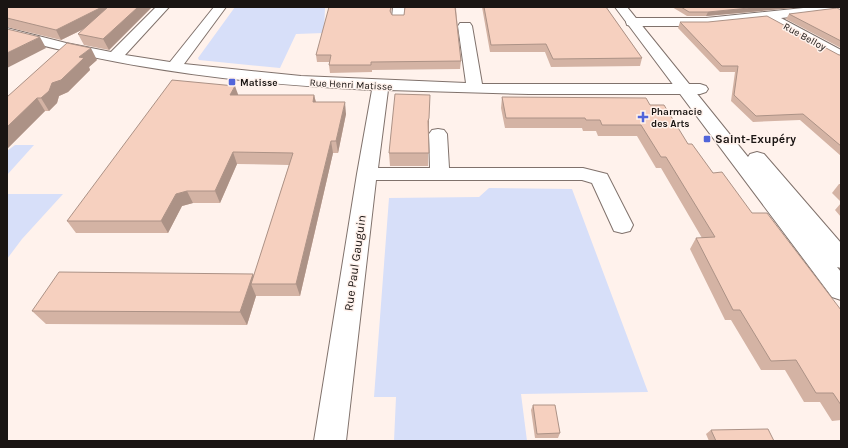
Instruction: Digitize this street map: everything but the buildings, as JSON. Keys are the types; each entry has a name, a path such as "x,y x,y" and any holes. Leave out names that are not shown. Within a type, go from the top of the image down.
{"street":[{"path":"114,58 163,7"},
{"path":"174,67 220,7"},
{"path":"620,7 639,22 692,89 841,290"},
{"path":"633,7 639,22"},
{"path":"639,22 706,22 828,9"},
{"name":"Rue Belloy","path":"768,16 841,56"},
{"path":"465,26 475,88"},
{"name":"Rue Henri Matisse","path":"7,32 67,48 114,58 280,80 381,86 692,89"},
{"name":"Rue Paul Gauguin","path":"330,441 367,174 381,86"},
{"path":"692,89 841,259"},
{"path":"438,134 440,174"},
{"path":"367,174 583,174 600,179 622,225"}],"shaded area":[{"path":"235,7 325,7 324,33 296,34 280,68 199,60 198,58"},
{"path":"15,145 34,145 7,175 7,151"},
{"path":"489,188 572,189 648,392 521,394 527,441 394,441 396,397 374,397 389,198 479,197"},
{"path":"7,194 63,194 22,239 7,259"}],"place":[{"name":"Matisse","path":"232,82"},
{"name":"Pharmacie des Arts","path":"643,117"},
{"name":"Saint-Exupéry","path":"707,139"}]}
